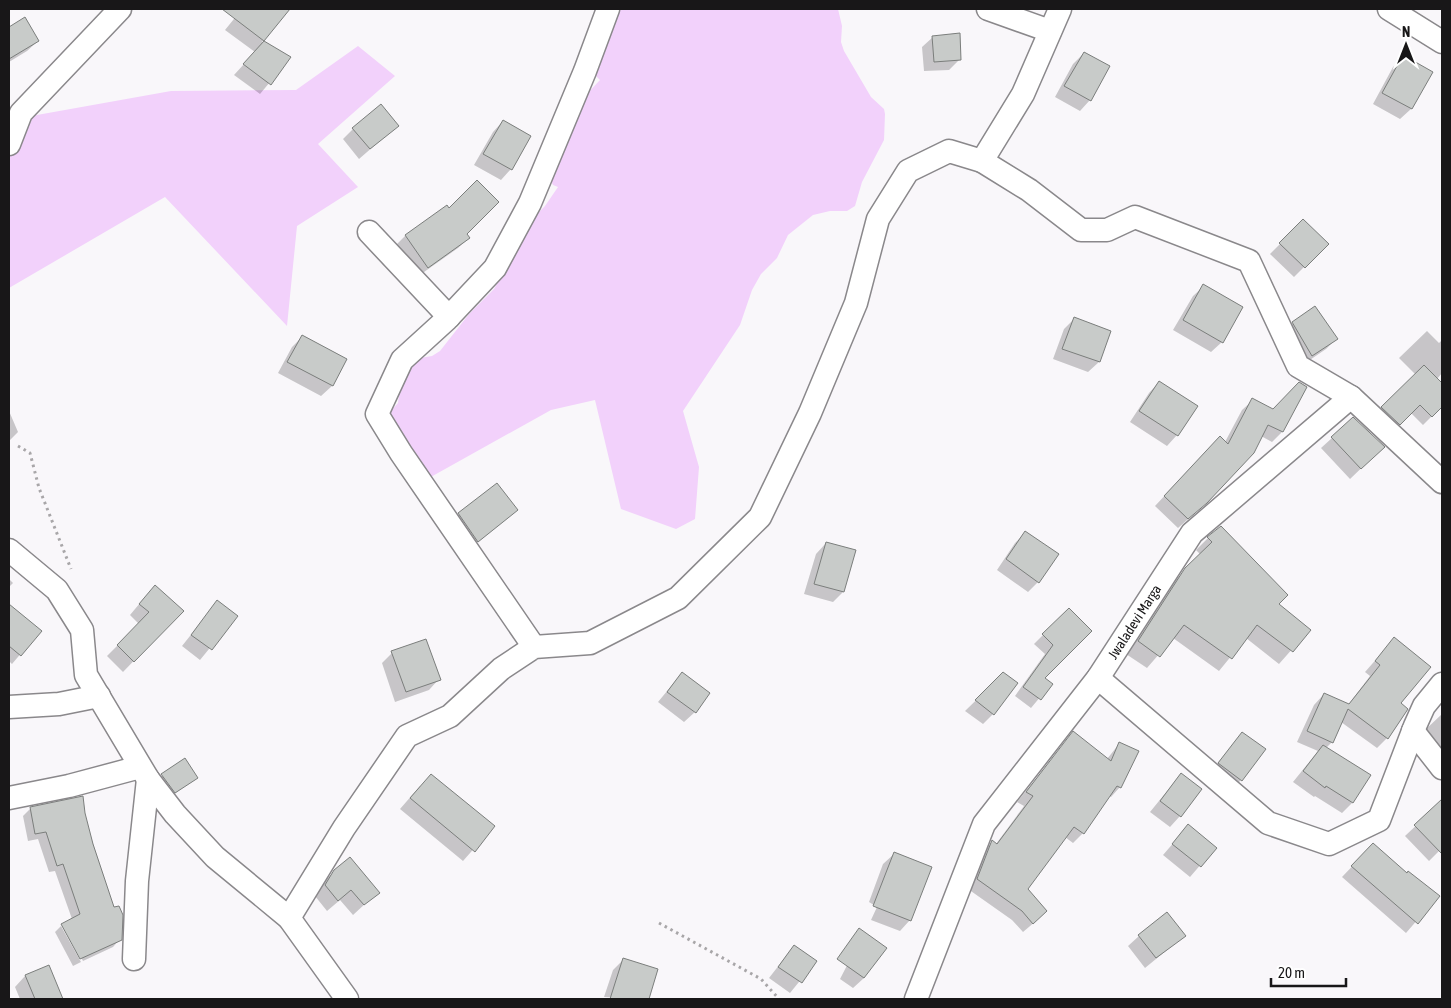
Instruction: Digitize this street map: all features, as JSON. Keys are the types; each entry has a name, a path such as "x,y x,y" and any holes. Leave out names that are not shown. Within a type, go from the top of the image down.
{"street":[{"path":"9,144 21,113 120,9"},
{"path":"534,647 401,453 377,414 402,360 449,317 496,268 530,203 585,71 608,9"},
{"path":"988,9 1050,31"},
{"path":"982,162 1022,94 1060,9"},
{"path":"1389,9 1442,42"},
{"path":"288,918 344,828 407,736 450,716 501,669 534,647 590,643 678,598 760,517 810,413 856,304 878,219 908,170 949,151 982,162 1029,190 1081,230 1108,230 1135,217 1249,261 1298,366 1351,397 1442,482"},
{"path":"369,232 449,317"},
{"name":"Jwaladevi Marga","path":"916,999 984,824 1098,678 1192,533 1351,397"},
{"path":"9,550 57,590 82,630 86,675 144,773 175,814 215,857 288,918 347,999"},
{"path":"1098,678 1268,823 1330,844 1379,820 1424,706 1442,684"},
{"path":"9,707 59,704 99,696"},
{"path":"1413,731 1442,768"},
{"path":"9,798 144,773"},
{"path":"134,959 144,773"}],"path":[{"path":"18,446 30,453 39,488 73,573"},
{"path":"659,923 761,979 779,999"}],"shaded area":[{"path":"614,9 838,9 842,26 841,42 844,51 871,97 884,109 885,114 884,140 862,182 855,206 847,211 830,211 813,215 788,235 777,258 761,274 752,290 740,325 683,411 699,467 695,519 676,529 621,509 595,400 551,410 429,478 412,455 389,413 398,403 401,375 420,358 432,356 440,351 469,314 494,289 535,216 545,206 558,187 553,185 550,179 585,96 600,80 595,75"},
{"path":"358,46 395,76 318,144 358,187 297,226 287,326 165,197 9,288 9,120 171,91 296,90"}],"building":[{"path":"222,9 290,9 264,41"},
{"path":"25,17 39,41 9,59 9,27"},
{"path":"960,33 961,60 934,62 932,36"},
{"path":"264,41 291,57 271,85 243,64"},
{"path":"1084,52 1110,66 1091,101 1064,86"},
{"path":"1403,55 1433,72 1412,109 1382,93"},
{"path":"381,104 399,126 370,149 352,128"},
{"path":"503,120 531,136 512,170 483,154"},
{"path":"477,180 499,202 467,234 470,238 428,268 405,235 447,205 449,208"},
{"path":"1303,219 1329,244 1305,268 1279,243"},
{"path":"1203,284 1243,307 1223,343 1183,320"},
{"path":"1315,306 1338,339 1312,356 1292,322"},
{"path":"1074,317 1111,331 1100,362 1062,349"},
{"path":"302,335 347,359 333,386 287,362"},
{"path":"1424,365 1442,383 1442,407 1432,417 1420,405 1400,425 1381,407"},
{"path":"1159,381 1198,406 1178,436 1139,411"},
{"path":"1299,382 1307,387 1283,432 1268,425 1254,453 1207,503 1188,519 1164,496 1220,436 1228,444 1252,398 1273,409"},
{"path":"1353,417 1385,447 1361,469 1331,437"},
{"path":"497,483 518,510 478,542 458,513"},
{"path":"1221,526 1288,595 1279,604 1311,630 1293,652 1257,625 1232,659 1184,625 1160,657 1138,641 1185,568 1212,542 1207,537"},
{"path":"1025,531 1059,554 1039,583 1006,559"},
{"path":"826,542 856,550 844,592 814,584"},
{"path":"155,585 184,611 134,662 117,645 149,612 139,604"},
{"path":"217,600 238,616 212,650 191,635"},
{"path":"9,604 42,631 21,656 9,646"},
{"path":"1069,608 1092,631 1045,678 1053,684 1041,700 1023,687 1053,645 1042,634"},
{"path":"1394,637 1431,667 1401,703 1408,709 1388,739 1348,709 1333,743 1307,731 1324,693 1349,704 1380,665 1375,661"},
{"path":"426,639 441,680 406,692 391,651"},
{"path":"682,672 710,693 696,713 667,692"},
{"path":"1003,672 1018,683 994,715 975,700"},
{"path":"1073,731 1111,761 1119,742 1139,751 1121,788 1117,786 1084,834 1074,827 1028,889 1047,911 1033,924 1022,911 977,879 992,840 997,844 1033,796 1026,792"},
{"path":"1242,732 1266,749 1242,781 1218,763"},
{"path":"1323,745 1371,775 1353,803 1326,786 1325,788 1303,771"},
{"path":"185,758 198,778 175,793 161,774"},
{"path":"1181,773 1202,789 1181,817 1160,801"},
{"path":"431,774 495,826 475,852 410,798"},
{"path":"83,796 85,813 93,844 114,907 119,906 123,915 122,940 80,959 61,924 80,914 63,864 57,866 46,832 35,834 30,807"},
{"path":"1442,799 1442,854 1414,825"},
{"path":"1188,824 1217,848 1201,867 1172,844"},
{"path":"1373,843 1407,873 1408,871 1440,896 1418,924 1351,866"},
{"path":"894,852 932,867 911,921 873,906"},
{"path":"350,857 380,893 364,905 351,890 338,901 325,885 334,870"},
{"path":"1167,912 1186,936 1156,958 1138,935"},
{"path":"859,928 887,948 864,978 837,959"},
{"path":"794,945 817,961 802,983 778,967"},
{"path":"623,958 658,969 649,999 610,999"},
{"path":"49,965 63,999 35,999 25,975"}]}
